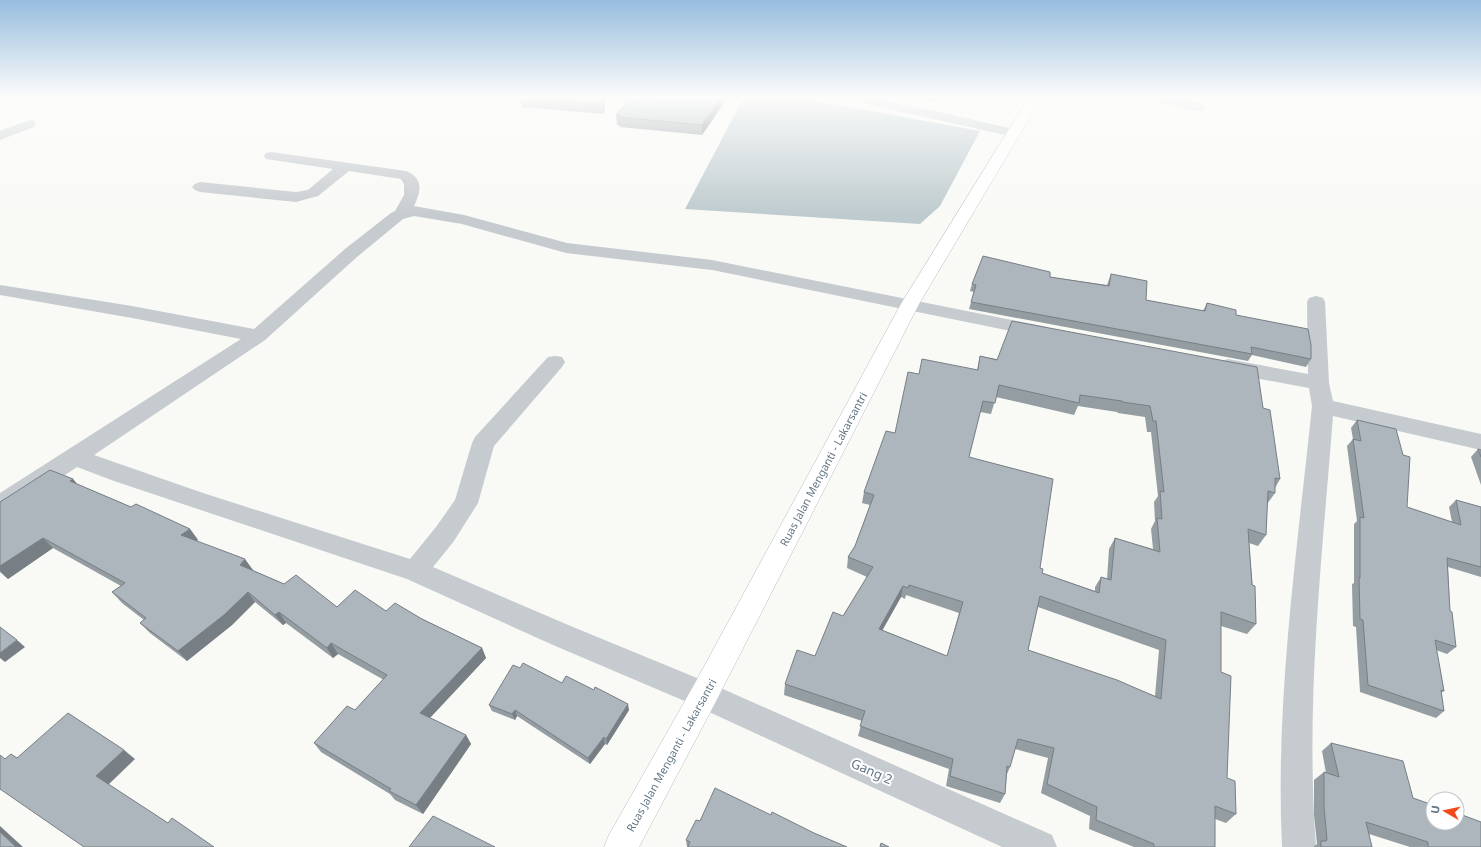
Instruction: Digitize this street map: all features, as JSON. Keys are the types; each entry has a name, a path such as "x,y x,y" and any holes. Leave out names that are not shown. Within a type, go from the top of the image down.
{"main road":[{"name":"Ruas Jalan Menganti - Lakarsantri","path":"621,847 704,695 910,304 1012,137"}],"street":[{"path":"271,156 395,172 406,176 412,183 412,195 402,214"},
{"path":"200,187 296,197 313,193 346,166"},
{"path":"0,505 258,336 351,253 402,214 412,211 420,211 464,220 566,248 712,265 1061,335"},
{"path":"0,290 132,312 258,336"},
{"path":"1299,847 1297,815 1298,686 1323,406 1319,383 1316,302"},
{"path":"415,571 466,503 483,443 555,362"},
{"path":"1210,362 1319,383"},
{"path":"1323,406 1481,442"},
{"name":"Gang 2","path":"75,457 173,492 415,571 563,636 704,695 1040,847"}],"shaded area":[{"path":"723,137 977,137 940,206 920,224 685,209"}],"building":[{"path":"983,256 1050,272 1050,277 1109,286 1111,274 1147,281 1146,300 1205,311 1207,303 1236,310 1236,315 1308,329 1311,345 1311,359 1251,347 1252,354 971,302 976,285 972,284"},
{"path":"1012,321 1257,367 1263,408 1270,410 1280,479 1275,478 1275,493 1268,491 1266,535 1248,529 1252,585 1255,586 1256,624 1221,612 1221,672 1231,676 1227,778 1235,781 1236,814 1215,806 1215,847 1154,847 1154,844 1096,820 1097,807 1047,784 1054,748 1018,739 1010,767 1007,766 1005,794 950,776 953,759 860,726 865,711 785,684 797,650 815,656 833,612 843,616 873,567 848,557 855,546 874,495 864,492 886,431 895,433 908,372 919,374 922,359 978,370 980,356 997,360","holes":["999,385 1079,403 1080,395 1150,406 1153,421 1156,421 1164,492 1160,491 1162,519 1157,518 1160,552 1115,538 1111,580 1101,577 1099,593 1042,573 1043,569 1040,568 1053,479 969,457 983,401 995,403","909,585 963,602 947,656 879,629 903,586 908,588","1040,596 1166,640 1161,699 1117,680 1028,650"]},
{"path":"1357,420 1396,429 1403,455 1410,457 1407,507 1461,525 1456,500 1481,507 1481,567 1447,558 1450,611 1452,612 1456,647 1435,640 1444,691 1441,690 1444,711 1368,685 1363,620 1360,619 1360,517 1364,518 1353,439 1361,441"},
{"path":"1478,449 1481,450 1481,457"},
{"path":"50,470 73,479 70,481 131,507 136,504 190,529 181,535 245,559 240,565 284,584 296,575 337,607 355,590 386,611 395,603 422,619 482,648 420,713 466,735 416,805 389,791 391,789 314,743 347,706 355,710 387,675 331,643 327,648 279,612 275,615 248,592 224,615 178,651 140,623 146,618 112,592 125,583 43,538 0,566 0,502"},
{"path":"0,627 17,640 0,653"},
{"path":"523,663 562,683 566,676 594,690 595,687 628,704 606,739 604,737 588,758 515,710 512,714 489,705 513,665 520,668"},
{"path":"68,713 124,750 96,776 168,823 172,818 214,847 84,847 0,789 0,755 5,759 11,754 17,758"},
{"path":"1331,743 1403,761 1413,798 1425,802 1425,831 1465,831 1465,816 1481,822 1481,847 1428,847 1428,842 1366,822 1372,847 1321,847 1321,841 1327,840 1324,807 1324,772 1339,777"},
{"path":"715,788 771,815 772,812 814,833 847,847 688,847 690,842 686,840 696,820 700,821"},
{"path":"433,816 495,847 409,847"},
{"path":"0,832 16,847 0,847"},
{"path":"881,843 889,847 880,847"}]}
